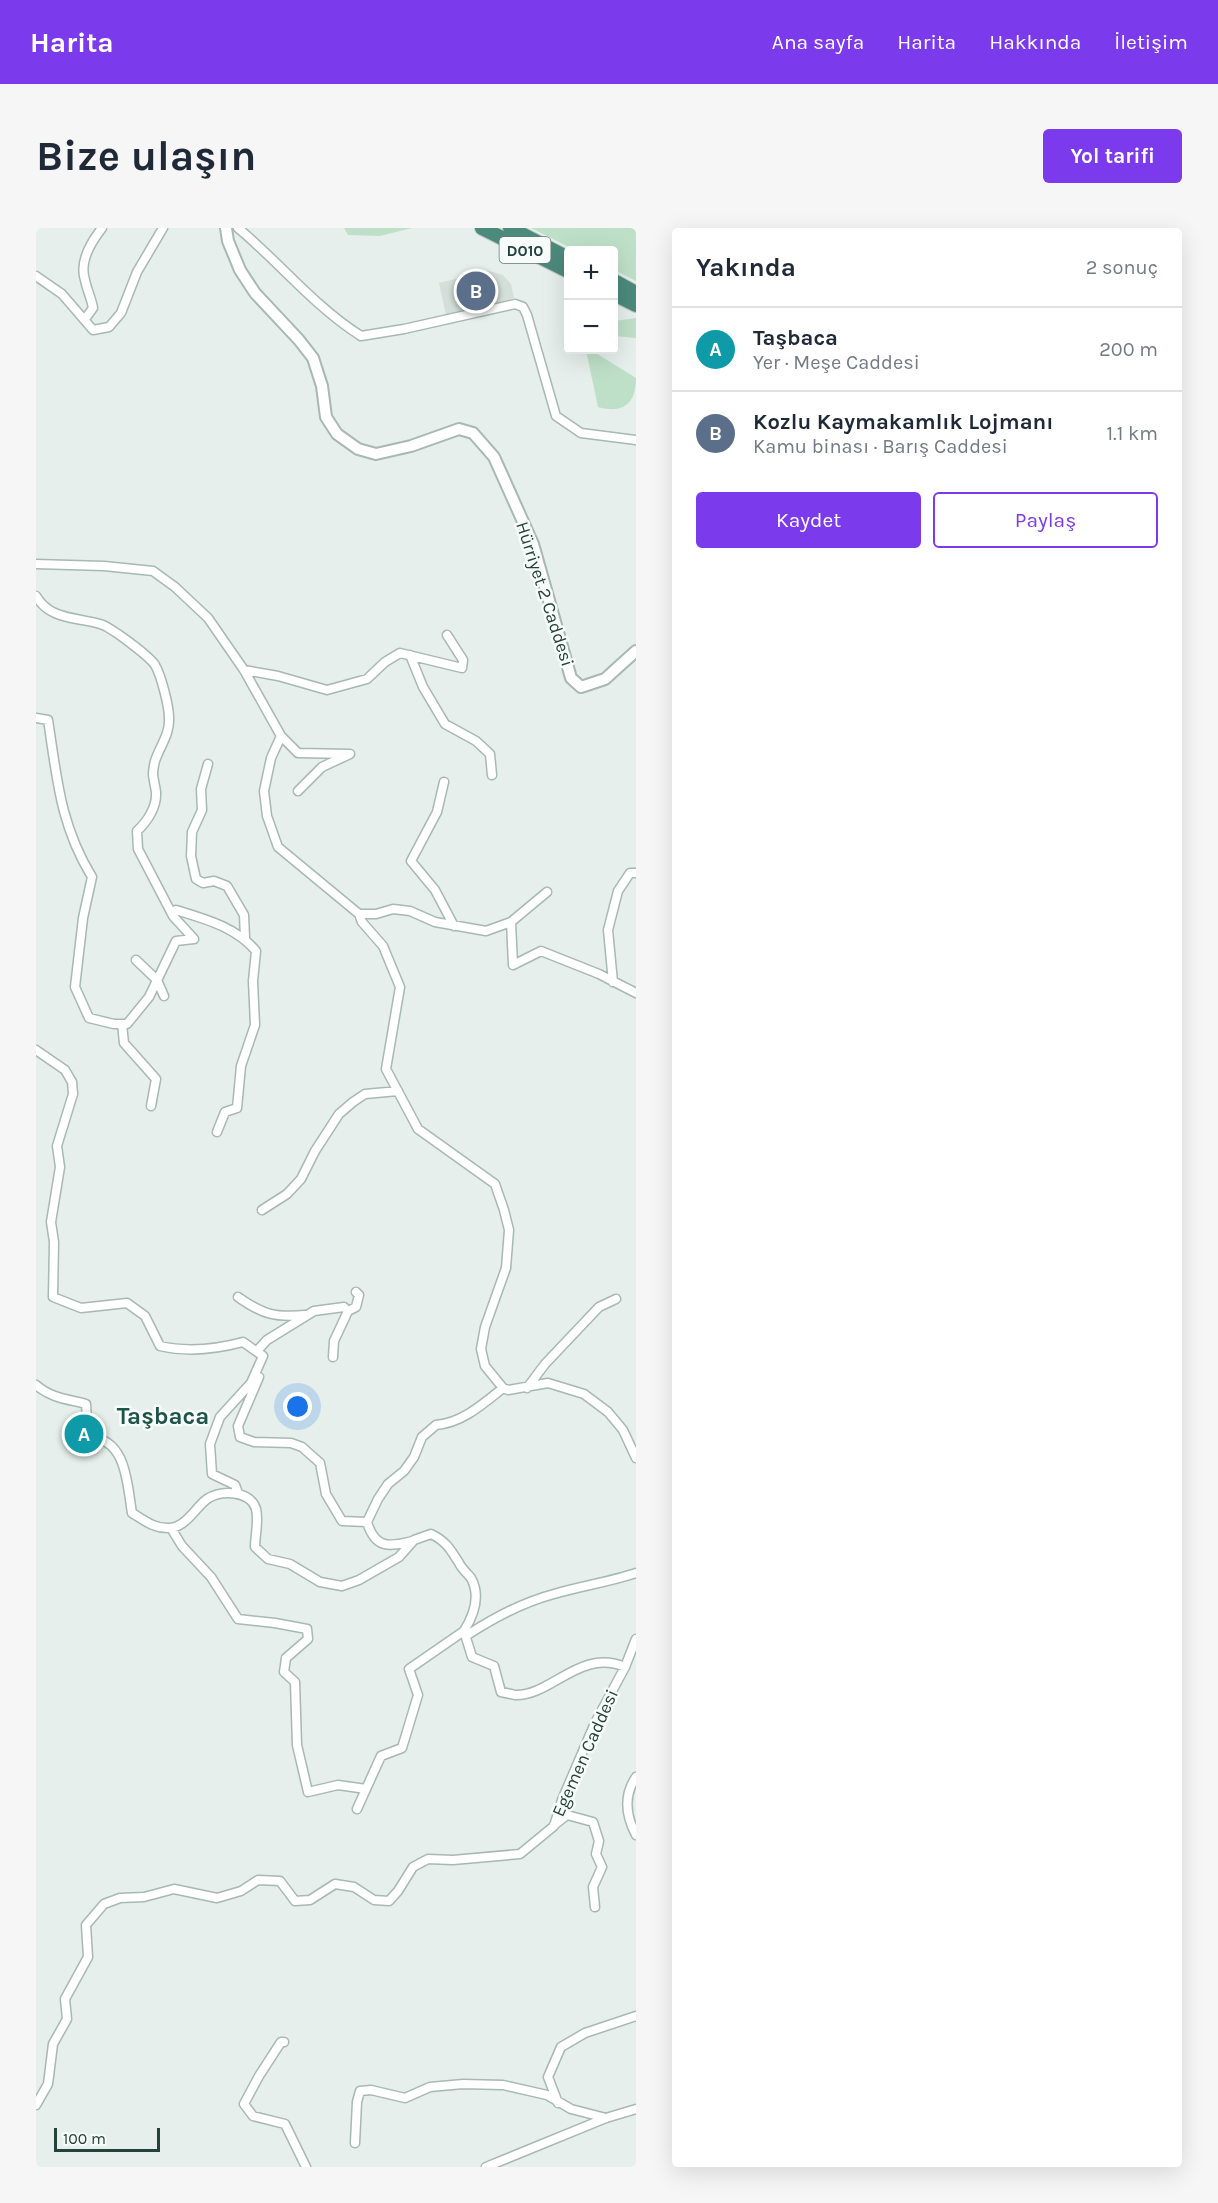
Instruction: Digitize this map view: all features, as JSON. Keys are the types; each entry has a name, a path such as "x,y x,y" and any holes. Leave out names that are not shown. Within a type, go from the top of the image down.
{"highway":[{"name":"D010","path":"482,228 564,269"},
{"name":"D010","path":"510,228 564,256"},
{"path":"618,283 636,293"},
{"path":"618,296 636,305"}],"street":[{"path":"85,320 93,308 91,293 84,279 84,258 102,228"},
{"path":"36,276 62,294 93,330 109,327 121,313 137,272 163,228"},
{"name":"Hürriyet 2 Caddesi","path":"226,228 228,241 240,270 255,292 313,357 322,386 326,417 337,434 358,449 376,454 411,446 459,429 473,433 494,457 533,544 572,678 581,687 605,679 636,651"},
{"path":"238,228 259,245 339,322 362,336 519,305 527,315 556,416 581,433 636,440"},
{"path":"36,564 104,566 153,571 175,587 208,618 244,670 281,736 298,753 350,754 322,767 298,791"},
{"path":"36,596 42,606 56,615 103,624 154,664 169,717 166,737 157,755 152,774 156,794 149,820 137,831 138,849 173,916 194,939 177,941 149,997 127,1024 89,1018 75,987 83,918 92,877 80,856 60,796 48,720 36,717"},
{"path":"244,670 278,676 327,690 367,679 385,662 400,653 462,668 463,660 447,635"},
{"path":"410,655 423,687 445,724 476,741 490,754 492,775"},
{"path":"281,736 271,758 264,791 267,816 278,847 359,914 362,922 383,946 400,987 386,1069 418,1129 495,1184 504,1210 509,1230 506,1268 485,1327 481,1349 485,1366 503,1388 508,1390 548,1383 585,1394 608,1412 623,1430 636,1458"},
{"path":"208,764 201,789 202,810 192,832 191,856 196,879 203,883 214,881 227,886 244,915 245,938"},
{"path":"444,782 437,812 411,861 435,890 454,926"},
{"path":"613,982 608,930 618,891 630,873 636,873"},
{"path":"359,914 376,914 393,909 410,911 435,922 486,931 511,922 546,892"},
{"path":"173,916 176,910 209,920 245,938 256,951 253,981 255,1025 241,1066 237,1108 225,1112 217,1132"},
{"path":"511,922 513,965 542,951 599,974 636,993"},
{"path":"136,960 157,980 164,996"},
{"path":"123,1024 124,1043 156,1079 151,1106"},
{"path":"36,1050 65,1070 72,1082 74,1095 57,1146 60,1167 51,1222 54,1242 53,1297 81,1308 127,1303 145,1316 160,1346 175,1349 221,1348 243,1342 260,1353"},
{"path":"262,1210 287,1194 301,1179 315,1151 339,1114 365,1094 398,1091"},
{"path":"333,1357 334,1341 348,1311 356,1307 359,1295 356,1292"},
{"path":"238,1297 256,1311 282,1317 308,1315"},
{"path":"526,1388 545,1364 600,1307 616,1299"},
{"path":"238,1493 235,1485 212,1474 210,1444 220,1417 251,1383 260,1353 267,1340 314,1311 344,1307 348,1311"},
{"path":"260,1353 259,1380 238,1426 240,1437 254,1442 291,1443 302,1447 320,1463 326,1494 342,1521 367,1522"},
{"path":"36,1384 43,1391 58,1398 86,1404 88,1437 97,1437 112,1446 121,1457 132,1513 153,1527 171,1528 181,1524 208,1498 238,1493 248,1499 256,1509 255,1547 268,1559 290,1564 320,1582 342,1586 359,1580 399,1557 414,1540"},
{"path":"357,1809 381,1756 402,1748 418,1695 409,1669 464,1631 475,1609 476,1596 471,1579 451,1548 439,1538 431,1534 396,1545 382,1545 370,1534 367,1522 388,1484 404,1471 414,1457 423,1437 436,1425 450,1424 479,1407 503,1388"},
{"path":"171,1528 182,1546 211,1577 238,1619 307,1629 308,1639 286,1658 284,1672 295,1682 297,1745 308,1792 338,1785 366,1789"},
{"path":"464,1631 469,1634 512,1610 553,1594 602,1584 636,1573"},
{"path":"464,1631 472,1657 494,1666 501,1692 516,1695 541,1688 561,1676 598,1663 614,1662 625,1667"},
{"name":"Egemen Caddesi","path":"36,2105 48,2084 53,2044 67,2019 65,1999 88,1957 86,1925 104,1904 120,1898 144,1897 174,1889 217,1898 241,1891 258,1880 280,1881 295,1901 310,1900 335,1884 354,1887 374,1900 389,1901 413,1867 428,1859 453,1860 520,1854 554,1826 562,1800 595,1723 625,1667 636,1639"},
{"path":"636,1777 628,1799 626,1813 636,1835"},
{"path":"554,1826 567,1815 593,1821 599,1841 596,1854 602,1867 593,1887 595,1907"},
{"path":"558,2103 549,2077 561,2047 585,2033 636,2016"},
{"path":"284,2042 281,2042 259,2076 244,2104 253,2116 285,2124 306,2167"},
{"path":"356,2143 357,2102 360,2091 371,2090 405,2098 430,2087 463,2084 503,2085 547,2095 571,2109 606,2118"},
{"path":"486,2167 606,2118 636,2109"}],"shaded area":[{"path":"489,271 503,275 511,284 514,298 446,315 439,283"}],"green space":[{"path":"344,228 412,228 380,236 348,235"},
{"path":"531,228 636,228 636,281 618,272 618,246 567,246"},
{"path":"636,318 636,338 618,336 618,320"},
{"path":"587,354 597,354 636,378 634,394 626,405 614,409 598,407"}],"place":[{"name":"Kozlu Kaymakamlık Lojmanı","path":"476,291"},
{"name":"Taşbaca","path":"84,1434"}],"district":[{"name":"Taşbaca","path":"163,1416"}]}
